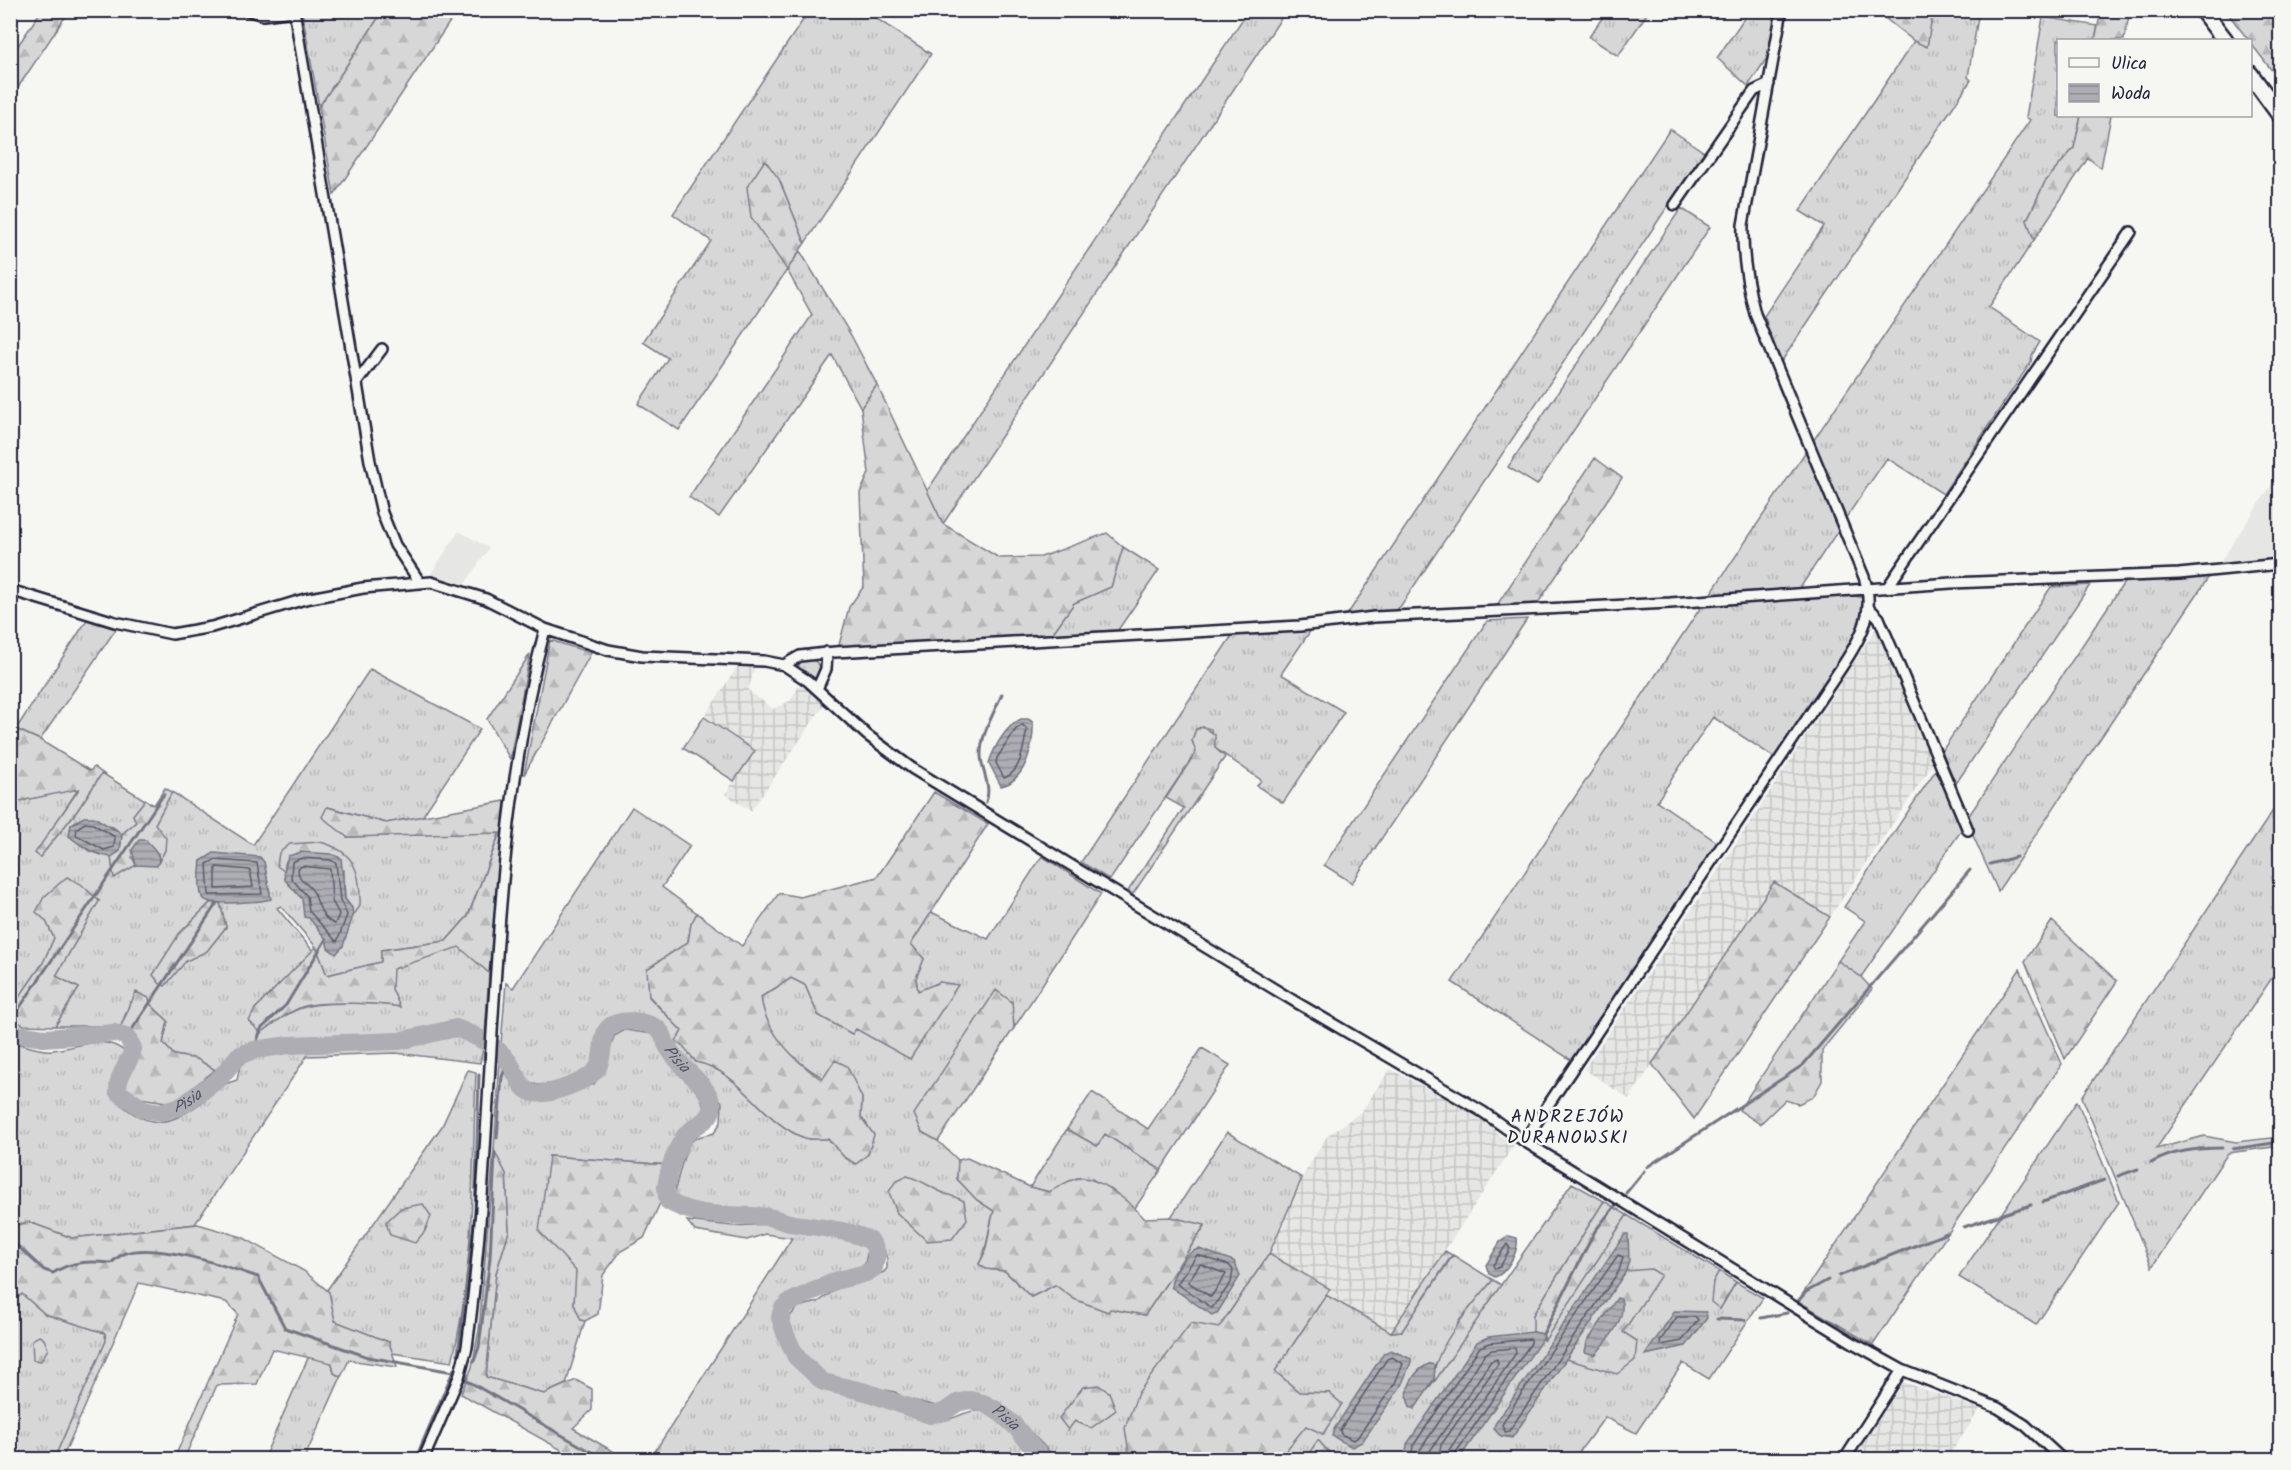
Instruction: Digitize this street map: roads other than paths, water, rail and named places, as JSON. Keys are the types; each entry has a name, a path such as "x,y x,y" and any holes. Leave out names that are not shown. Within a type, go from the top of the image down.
{"main road":[{"path":"2202,10 2224,39"},
{"path":"2252,77 2280,115"}],"street":[{"path":"247,10 263,15 294,11 357,382 382,513 395,545 419,581"},
{"path":"1524,1141 1835,677 1860,638 1870,609 1868,589 1755,314 1747,284 1742,248 1743,225 1782,10"},
{"path":"1675,205 1754,91 1769,84"},
{"path":"1887,588 2131,232"},
{"path":"357,382 382,348"},
{"path":"784,665 800,656 827,652 1300,626 1374,617 1527,611 1868,589 2179,574 2280,564"},
{"path":"10,590 124,624 172,634 205,629 305,599 419,581 463,590 545,628 591,645 642,656 764,661 784,665 817,689 867,735 913,769 1294,1001 1483,1112 1524,1141 1772,1294 1902,1370 1998,1408 2025,1425 2063,1460"},
{"path":"1870,609 1879,618 1968,830"},
{"path":"423,1460 459,1377 468,1347 512,800 545,628"},
{"path":"817,689 826,669 827,652"},
{"path":"1844,1460 1902,1370"}],"water":[{"path":"1021,719 1033,722 1030,751 1017,777 1001,786 989,763 1001,738"},
{"path":"84,817 94,817 122,834 120,851 111,857 99,854 83,847 69,836 71,825"},
{"path":"139,840 146,840 156,852 159,858 157,866 136,865 132,850"},
{"path":"301,852 331,854 341,858 345,899 352,908 353,916 343,946 336,954 328,948 326,939 309,918 304,917 302,899 285,880 284,871 288,856"},
{"path":"214,853 260,857 264,862 271,899 225,903 204,899 200,886 201,861"},
{"path":"1625,1234 1628,1234 1629,1261 1625,1273 1512,1438 1501,1436 1494,1429 1495,1424"},
{"path":"1509,1236 1517,1238 1514,1255 1504,1271 1495,1277 1489,1274 1486,1265 1500,1242"},
{"path":"1199,1249 1234,1261 1240,1276 1218,1312 1212,1315 1171,1287 1180,1264 1194,1250"},
{"path":"1617,1298 1621,1299 1622,1307 1615,1329 1595,1355 1585,1352 1587,1342"},
{"path":"1675,1311 1706,1312 1707,1318 1686,1346 1645,1355"},
{"path":"1533,1332 1543,1334 1543,1338 1459,1459 1405,1459 1407,1444 1477,1342 1488,1337"},
{"path":"1391,1350 1411,1359 1411,1362 1401,1386 1362,1442 1352,1447 1332,1436 1334,1429 1384,1353"},
{"path":"1429,1364 1435,1365 1434,1379 1415,1408 1411,1408 1407,1395 1410,1383 1423,1367"}],"waterway":[{"path":"986,802 988,790 981,748 988,725 1002,694"},
{"path":"10,1022 164,794"},
{"path":"1990,864 2016,857"},
{"path":"1647,1167 1803,1065 1970,870"},
{"path":"127,1037 217,903"},
{"path":"254,1050 261,1029 286,1005 326,939"},
{"name":"Pisia","path":"10,1033 44,1038 115,1033 127,1037 133,1048 119,1080 118,1092 143,1109 160,1112 182,1106 220,1078 238,1056 254,1050 289,1045 399,1041 456,1028 485,1041 498,1050 509,1062 522,1085 529,1091 549,1092 578,1082 594,1072 600,1063 604,1035 610,1026 633,1021 649,1024 661,1032 671,1052 702,1086 711,1100 712,1107 708,1118 684,1137 676,1152 668,1177 668,1201 692,1211 717,1215 768,1217 841,1231 871,1241 877,1253 874,1268 866,1273 835,1281 788,1303 782,1309 780,1318 796,1357 823,1382 866,1392 930,1415 944,1412 957,1403 970,1400 983,1403 998,1411 1015,1426 1043,1460"},
{"path":"484,1059 486,1043"},
{"path":"497,1138 502,1077 508,1061"},
{"path":"458,1354 475,1213 479,1075"},
{"path":"2233,1149 2280,1142"},
{"path":"2151,1163 2185,1151 2222,1148"},
{"path":"474,1361 479,1347 490,1258 495,1153"},
{"path":"2118,1176 2138,1169"},
{"path":"1626,1193 1644,1171"},
{"path":"2043,1202 2104,1180"},
{"path":"1964,1227 2031,1205"},
{"path":"1543,1334 1595,1231 1615,1206"},
{"path":"1839,1276 1947,1233"},
{"path":"10,1239 44,1270 53,1273 67,1266 81,1263 111,1263 124,1254 140,1251 173,1253 228,1267 258,1277 285,1328 368,1357 453,1372"},
{"path":"1799,1300 1806,1292 1828,1280"},
{"path":"1761,1318 1787,1313"},
{"path":"1717,1319 1745,1320"},
{"path":"415,1460 454,1369"},
{"path":"468,1375 466,1380 605,1460"},
{"path":"1495,1460 1499,1454"}],"district":[{"name":"ANDRZEJÓW DURANOWSKI","path":"1568,1127"}]}
